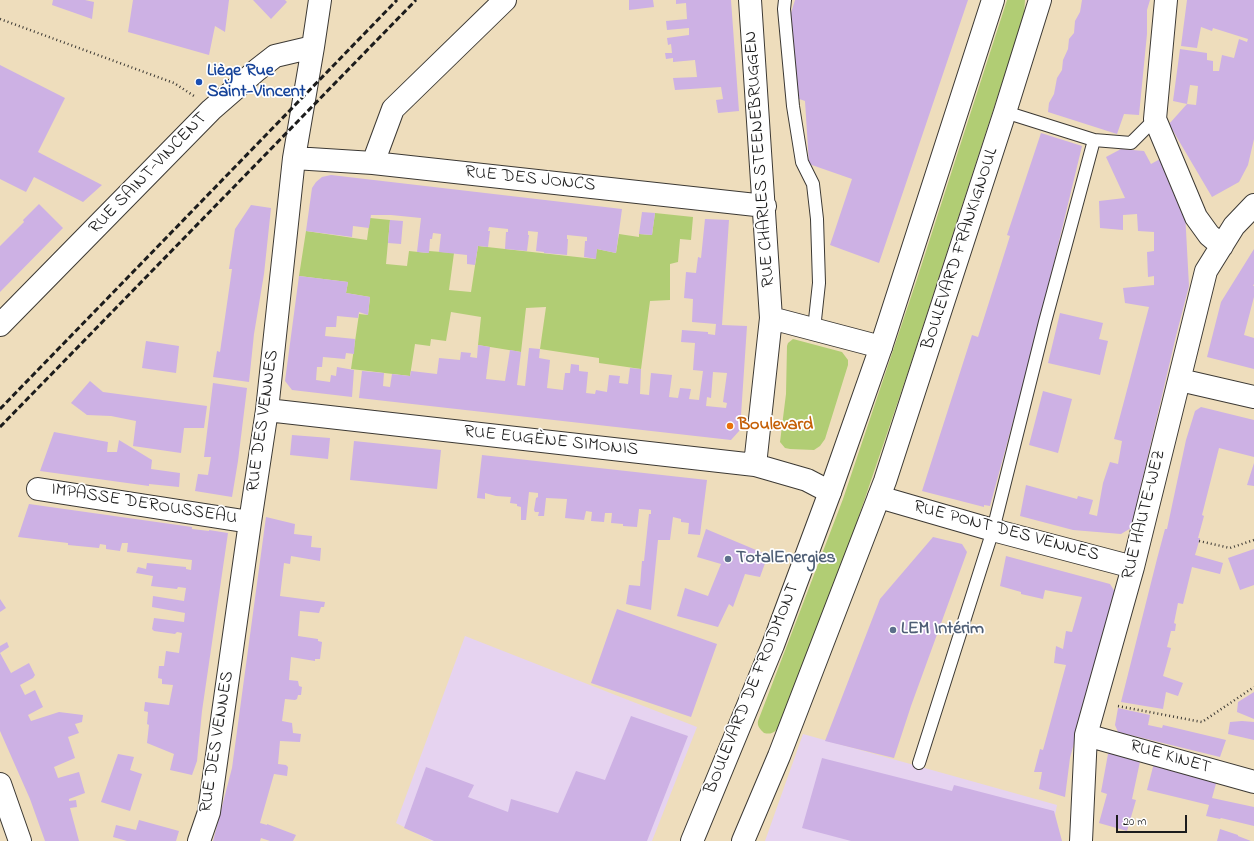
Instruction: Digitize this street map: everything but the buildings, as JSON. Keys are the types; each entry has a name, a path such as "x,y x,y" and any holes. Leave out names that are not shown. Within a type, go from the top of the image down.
{"street":[{"name":"RUE DES VENNES","path":"199,841 208,812 267,410 294,158 320,0"},
{"path":"373,163 393,109 505,0"},
{"name":"RUE CHARLES STEENEBRUGGEN","path":"750,0 765,206 771,318 755,465"},
{"path":"830,492 881,346 993,0"},
{"name":"BOULEVARD FRANKIGNOUL","path":"879,497 1005,112 1040,0"},
{"path":"1166,0 1154,119 1196,217 1209,235 1222,246"},
{"name":"RUE SAINT-VINCENT","path":"0,325 211,110 275,56 313,47"},
{"name":"RUE DES JONCS","path":"294,158 373,163 765,206"},
{"name":"RUE HAUTE-WEZ","path":"1082,841 1086,735 1133,567 1206,271 1234,226 1254,205"},
{"path":"771,318 881,346"},
{"path":"1180,380 1254,397"},
{"name":"RUE EUGÈNE SIMONIS","path":"267,410 755,465 807,480 830,492"},
{"name":"IMPASSE DEROUSSEAU","path":"38,489 250,522"},
{"name":"BOULEVARD DE FROIDMONT","path":"692,841 773,645 830,492"},
{"path":"743,841 779,756 879,497"},
{"name":"RUE PONT DES VENNES","path":"879,497 993,530 1133,567"},
{"name":"RUE KINET","path":"1086,735 1254,782"},
{"path":"0,784 20,841"}],"lane":[{"path":"785,0 784,9 793,106 802,162 813,184 817,219 818,283 814,329"},
{"path":"1005,112 1094,140 1130,143 1154,119"},
{"path":"919,763 993,530 1045,322 1094,140"}],"path":[{"path":"0,19 174,83 211,110"},
{"path":"1199,541 1230,548 1254,540"},
{"path":"1096,702 1202,722 1254,688"}],"shaded area":[{"path":"465,636 697,727 652,841 432,841 396,823"},
{"path":"803,734 1057,805 1050,841 765,841"}],"green space":[{"path":"1007,0 1025,0 1024,15 909,369 848,548 779,725 773,732 769,734 764,733 758,726 758,721 843,499 917,279"},
{"path":"655,213 693,217 691,240 680,239 678,262 670,264 670,300 650,301 641,369 599,363 599,358 540,349 546,307 526,308 521,352 478,345 481,317 451,312 446,341 431,339 430,346 415,344 410,376 351,369 359,314 368,315 370,297 346,293 348,282 299,276 306,231 367,240 370,218 390,220 386,264 407,266 409,251 454,253 449,290 471,292 478,246 595,259 597,249 616,253 619,234 639,237 639,234 652,235"},
{"path":"793,339 842,352 848,360 848,365 825,439 820,446 814,450 785,448 780,442 786,394 787,346"}],"railway":[{"path":"0,409 397,0"},
{"path":"0,427 416,0"}],"place":[{"name":"Liège Rue Saint-Vincent","path":"199,82"},
{"name":"Boulevard","path":"730,426"},
{"name":"TotalEnergies","path":"728,559"},
{"name":"LEM Intérim","path":"893,630"}]}
